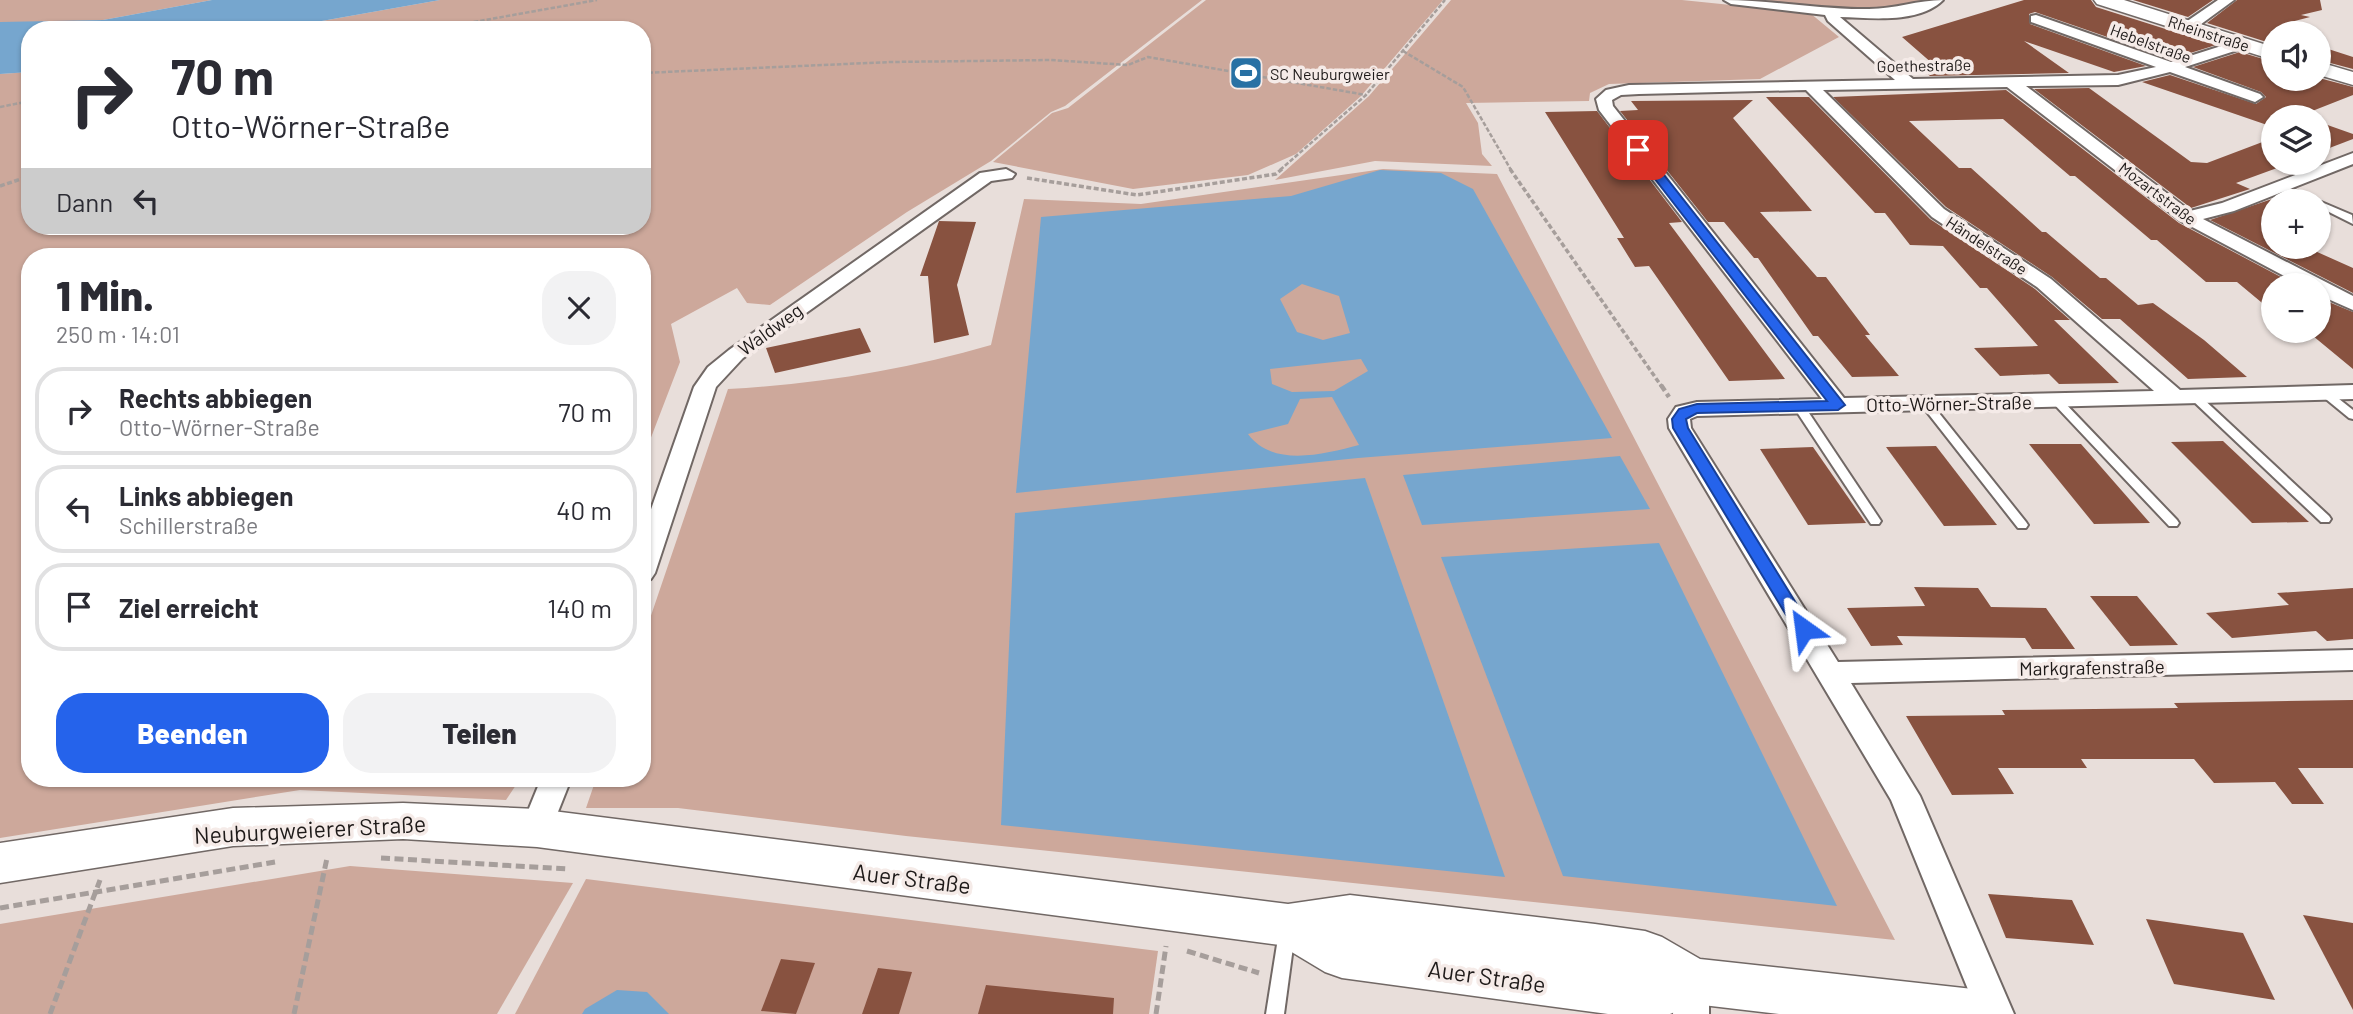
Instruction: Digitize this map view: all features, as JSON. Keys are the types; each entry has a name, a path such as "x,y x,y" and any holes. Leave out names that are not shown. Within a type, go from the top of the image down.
{"main road":[{"name":"Rheinstraße","path":"2104,0 2261,50"},
{"path":"2331,72 2353,79"},
{"name":"Neuburgweierer Straße","path":"0,863 108,845 246,827 403,821 537,828"},
{"name":"Auer Straße","path":"537,828 1288,925 1342,957 1654,997 1982,1014"}],"street":[{"path":"1731,0 1898,15 1915,11 1936,0"},
{"path":"2188,27 2227,0"},
{"path":"1830,10 1833,18 1908,83"},
{"name":"Hebelstraße","path":"2036,19 2255,97"},
{"name":"Goethestraße","path":"1838,405 1605,107 1604,99 1616,91 1639,89 2118,80 2242,44"},
{"name":"Mozartstraße","path":"2011,82 2187,217 2293,273"},
{"name":"Händelstraße","path":"1809,85 1938,213 2044,283 2185,397"},
{"path":"2187,217 2228,207 2353,158"},
{"name":"Waldweg","path":"651,546 705,387 716,372 736,354 866,260 986,177 1006,174"},
{"name":"Mozartstraße","path":"2331,293 2353,304"},
{"name":"Otto-Wörner-Straße","path":"1684,412 1697,409 2353,392"},
{"path":"1684,412 1679,419 1680,428 1905,796 1996,1014"},
{"name":"Markgrafenstraße","path":"1831,673 2353,660"},
{"path":"537,828 553,787"}],"lane":[{"path":"2280,187 2285,189"},
{"path":"2331,209 2353,221"},
{"path":"2325,393 2353,416"},
{"path":"2185,397 2325,519"},
{"path":"2057,401 2173,523"},
{"path":"1927,405 2022,525"},
{"path":"1799,406 1875,521"},
{"path":"1275,1014 1288,925"}],"path":[{"path":"479,21 597,0"},
{"path":"1006,174 1137,195 1276,174 1366,95 1445,0"},
{"path":"1403,51 1463,86 1497,150 1670,399 1684,412"},
{"path":"651,73 891,62 1051,60 1128,65 1148,57 1366,95"},
{"path":"0,107 21,103"},
{"path":"0,186 21,179"},
{"path":"50,1014 97,892 108,845"},
{"path":"294,1014 328,853 314,856"},
{"path":"369,857 579,870"},
{"path":"0,908 287,860"},
{"path":"1153,943 1167,944 1279,979"},
{"path":"1156,1014 1167,944"}],"shaded area":[{"path":"0,0 212,0 103,20 0,22"},
{"path":"440,0 1202,0 1065,106 1051,112 991,161 907,212 770,305 747,303 737,288 671,324 680,362 651,438 651,248 21,248 21,787 515,787 506,800 300,790 0,838 0,74 21,73 21,235 651,235 651,21 322,21"},
{"name":"SC Neuburgweier","path":"1206,0 1443,0 1361,96 1296,154 1248,175 1133,189 993,162 1052,113 1068,108"},
{"path":"1451,0 1682,0 1810,13 1839,37 1760,79 1609,84 1590,93 1589,101 1466,103 1478,123 1482,154 1492,166 1375,161 1275,180 1369,96"},
{"path":"1764,0 1923,0 1907,7 1867,11"},
{"path":"1383,169 1497,174 1895,940 906,836 678,808 586,808 593,787 651,787 651,616 728,389 795,384 861,374 927,362 991,345 1024,199 1141,204"},
{"path":"350,866 573,883 497,1014 0,1014 0,924"},
{"path":"586,879 1158,951 1149,1014 515,1014"}],"water":[{"path":"212,0 440,0 322,21 52,21 103,20"},
{"path":"0,22 21,22 21,73 0,74"},
{"path":"1380,170 1441,173 1473,189 1612,438 1358,458 1016,493 1041,217 1291,196","holes":["1302,284 1339,296 1350,333 1323,340 1297,332 1280,299","1361,359 1368,371 1334,391 1292,392 1272,384 1270,369","1332,397 1359,445 1330,452 1285,455 1259,445 1248,434 1288,424 1300,399"]},
{"path":"1620,456 1650,509 1422,525 1403,475"},
{"path":"1365,478 1505,877 1001,825 1015,513"},
{"path":"1659,543 1837,906 1563,876 1441,557"},
{"path":"617,990 647,992 669,1014 582,1014 585,1009"}],"building":[{"path":"2024,0 2091,0 2096,7 2216,45 2171,59 2035,12 2029,14 2030,24 2146,66 2114,72 2024,41 2069,73 1930,76 1916,64 1933,64 1902,37"},
{"path":"2133,0 2213,0 2188,17"},
{"path":"2237,0 2320,0 2322,10 2301,15 2310,17 2295,21 2261,21 2261,40 2207,23"},
{"path":"2331,50 2353,57 2353,69 2331,63"},
{"path":"2240,52 2261,58 2261,91 2331,91 2331,81 2353,87 2353,95 2328,105 2261,105 2261,123 2142,82 2170,75 2256,104 2266,97 2261,92 2193,67"},
{"path":"2089,88 2191,162 2207,163 2261,143 2261,174 2236,183 2250,189 2191,208 2034,89"},
{"path":"2006,90 2179,223 2273,273 2261,273 2261,302 2237,282 2206,282 2075,176 2070,176 2003,119 1909,121 1959,168 1971,168 2042,232 2046,232 2100,278 2106,278 2138,305 2153,303 2204,340 2247,377 2188,379 2120,319 2102,319 2052,277 1946,207 1833,97"},
{"path":"1766,97 1809,97 1930,219 2035,289 2070,320 2054,320 2119,383 2059,384 2049,374 2000,376 1974,348 2038,346 1987,288 1980,288 1943,246 1910,245 1885,213 1875,213"},
{"path":"1753,100 1733,118 1812,211 1760,212 1817,277 1826,277 1870,335 1865,335 1899,376 1852,377 1818,336 1813,336 1758,258 1754,258 1724,222 1708,222 1620,111 1638,110 1631,101"},
{"path":"1597,111 1682,222 1669,223 1785,379 1729,381 1649,266 1635,267 1617,238 1624,238 1545,112"},
{"path":"2331,126 2353,134 2353,139 2331,147"},
{"path":"2261,203 2261,246 2210,220"},
{"path":"939,221 976,222 957,285 969,335 934,343 928,276 920,276"},
{"path":"2331,258 2353,268 2353,293 2331,282 2331,273 2314,273 2286,259"},
{"path":"2331,303 2353,312 2353,369 2322,343 2331,343"},
{"path":"860,328 871,352 775,373 766,348"},
{"path":"2223,441 2309,522 2252,523 2171,442"},
{"path":"2029,444 2081,444 2150,523 2094,524"},
{"path":"1936,446 1997,525 1944,526 1886,447"},
{"path":"1813,447 1866,523 1808,525 1760,449"},
{"path":"1914,587 1978,588 1991,607 2046,608 2075,649 2032,649 2025,638 1897,636 1903,645 1871,646 1847,608 1925,606"},
{"path":"2353,588 2353,639 2327,641 2316,631 2232,638 2206,613 2289,605 2277,593"},
{"path":"2090,596 2137,596 2178,645 2130,646"},
{"path":"2353,700 2353,768 2298,768 2324,804 2292,804 2275,782 2214,783 2194,759 2081,759 2087,768 1998,768 2014,794 1952,795 1906,716 2005,715 2002,710 2178,708 2174,703"},
{"path":"1988,894 2072,900 2094,945 2006,938"},
{"path":"2303,915 2353,923 2353,1010"},
{"path":"2146,919 2243,933 2275,1000 2174,984"},
{"path":"781,959 815,963 796,1014 761,1011"},
{"path":"878,968 912,972 899,1014 862,1014"},
{"path":"986,985 1114,998 1113,1014 978,1014"}],"place":[{"name":"SC Neuburgweier","path":"1246,73"}],"route":[{"path":"1638,150 1838,405 1697,409 1684,412 1679,419 1680,428 1804,629"}]}
